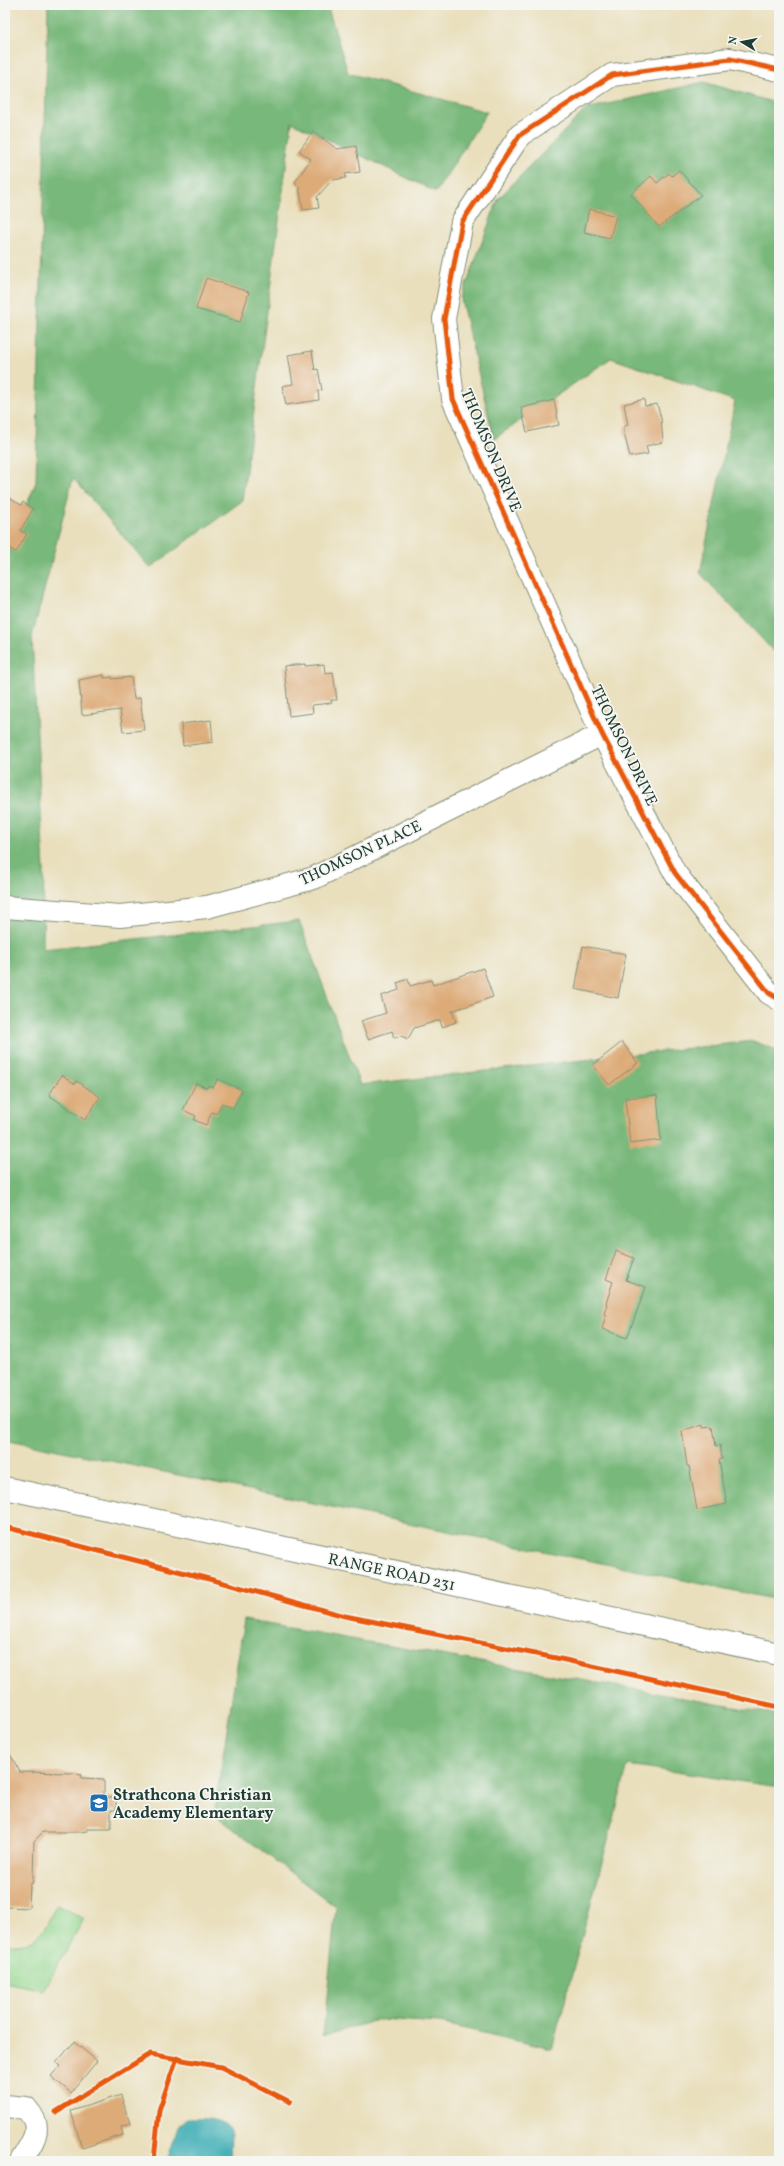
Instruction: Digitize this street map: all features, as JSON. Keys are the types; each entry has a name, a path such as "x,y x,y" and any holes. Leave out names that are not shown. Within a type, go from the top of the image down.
{"street":[{"name":"THOMSON DRIVE","path":"779,70 730,59 612,75 520,135 462,222 444,319 453,399 602,734 675,873 769,993 779,1000"},
{"name":"THOMSON PLACE","path":"5,907 120,916 207,907 314,878 602,734"},
{"name":"RANGE ROAD 231","path":"5,1488 779,1654"},
{"path":"5,2106 26,2108 34,2117 37,2129 34,2138 20,2161"}],"green space":[{"path":"48,5 327,5 348,73 487,112 436,192 292,122 242,501 150,568 73,478 32,637 44,870 43,949 299,921 360,1085 753,1041 779,1051 779,1600 5,1439 5,560 36,482"},
{"path":"704,82 779,104 779,657 700,573 735,401 611,358 494,439 461,299 498,199 586,109"},
{"path":"244,1620 779,1715 779,1787 628,1765 552,2049 440,2023 380,2019 323,2036 336,1907 214,1814"},
{"path":"57,1904 84,1919 43,1990 5,1982 5,1944 26,1943 33,1940 39,1935 48,1922"}],"water":[{"path":"187,2119 207,2119 225,2124 231,2135 230,2161 167,2161 179,2124"}],"building":[{"path":"313,131 337,149 356,146 360,172 345,174 346,178 332,180 317,197 319,208 303,210 299,186 295,182 311,159 299,151"},
{"path":"679,170 701,195 659,227 631,194 651,176 657,183 669,173 672,176"},
{"path":"589,209 616,216 610,238 584,232"},
{"path":"206,278 249,292 240,322 196,309"},
{"path":"312,351 315,370 318,369 322,390 318,391 319,400 286,405 282,386 293,384 288,355"},
{"path":"644,399 645,406 657,404 661,418 663,442 646,446 648,454 630,457 624,433 624,426 628,425 624,404"},
{"path":"554,400 559,425 527,432 521,408"},
{"path":"5,495 21,505 23,502 33,509 20,531 27,534 16,552 5,546"},
{"path":"305,664 305,666 324,664 325,673 333,672 337,700 331,700 332,703 312,705 313,713 289,716 284,666"},
{"path":"104,675 104,678 112,677 112,679 131,677 134,699 140,698 144,730 123,732 120,710 82,715 79,680"},
{"path":"211,720 213,742 183,746 181,724"},
{"path":"583,946 626,954 618,998 575,989"},
{"path":"483,968 493,997 452,1011 456,1022 442,1027 440,1020 414,1028 408,1039 401,1036 394,1038 392,1031 368,1039 361,1021 386,1013 381,996 399,990 397,983 408,979 410,986 431,980 433,985"},
{"path":"622,1042 638,1063 609,1085 593,1065"},
{"path":"62,1075 75,1084 77,1081 100,1097 85,1120 49,1095"},
{"path":"218,1079 242,1090 233,1108 222,1103 216,1114 212,1112 206,1125 194,1120 196,1116 183,1110 196,1083 207,1088 208,1085 213,1087"},
{"path":"657,1095 661,1140 630,1144 625,1098"},
{"path":"616,1251 634,1258 626,1280 646,1287 627,1338 602,1329 606,1315 604,1314 606,1303 613,1282 606,1279"},
{"path":"704,1424 704,1427 713,1426 716,1446 720,1445 722,1459 719,1460 727,1504 697,1510 689,1466 687,1466 682,1431"},
{"path":"5,1745 20,1772 74,1773 81,1775 81,1778 104,1779 104,1797 116,1797 116,1810 111,1810 111,1829 87,1829 87,1831 81,1832 43,1832 34,1841 33,1878 32,1884 30,1884 29,1908 5,1907"},
{"path":"74,2042 97,2061 71,2093 51,2076 60,2066 56,2063"},
{"path":"121,2095 130,2124 121,2127 123,2135 82,2148 71,2111"}],"cycle path":[{"path":"779,70 730,59 612,75 520,135 462,222 444,319 453,399 602,734 675,873 769,993 779,999"},
{"path":"5,1527 209,1579 345,1616 556,1658 779,1707"},
{"path":"56,2112 150,2054 221,2067 290,2102"},
{"path":"154,2161 159,2110 177,2058"}],"place":[{"name":"Strathcona Christian Academy Elementary","path":"99,1803"}]}
